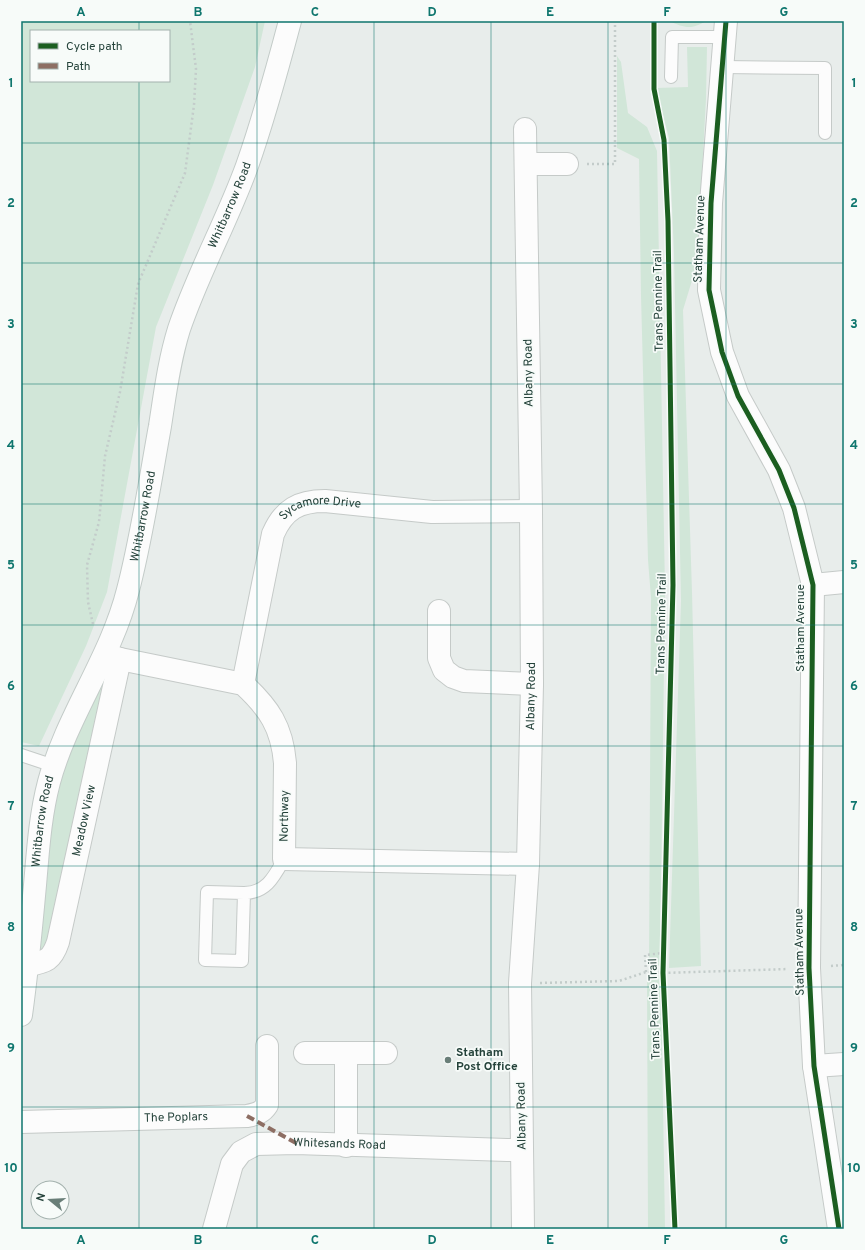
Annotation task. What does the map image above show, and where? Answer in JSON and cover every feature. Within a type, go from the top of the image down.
[{"type":"street","name":"Whitbarrow Road","points":[[21,1015],[28,965],[40,832],[48,784],[60,748],[74,718],[112,652],[130,582],[172,355],[179,331],[198,282],[247,167],[270,98],[290,21]]},
{"type":"street","name":"Statham Avenue","points":[[726,29],[711,203],[709,290],[722,352],[738,396],[779,470],[794,508],[813,585],[809,968],[814,1066],[839,1229]]},
{"type":"street","name":"Albany Road","points":[[523,1229],[520,983],[528,864],[532,684],[526,164],[524,130]]},
{"type":"street","points":[[526,164],[567,164]]},
{"type":"street","name":"Sycamore Drive","points":[[243,684],[273,534],[277,523],[283,515],[293,508],[303,503],[312,501],[325,501],[432,512],[531,511]]},
{"type":"street","points":[[813,585],[844,582]]},
{"type":"street","points":[[439,611],[439,658],[444,670],[453,678],[464,681],[532,684]]},
{"type":"street","points":[[112,652],[243,684]]},
{"type":"street","name":"Meadow View","points":[[28,965],[42,963],[50,958],[55,952],[58,942],[112,652]]},
{"type":"street","name":"Northway","points":[[243,684],[257,696],[273,719],[280,734],[284,748],[284,859],[528,864]]},
{"type":"street","name":"The Poplars","points":[[21,1122],[247,1116],[259,1113],[264,1110],[267,1105],[267,1046]]},
{"type":"street","points":[[305,1053],[386,1053]]},
{"type":"street","points":[[346,1054],[346,1146]]},
{"type":"street","points":[[814,1066],[844,1064]]},
{"type":"street","name":"Whitesands Road","points":[[214,1229],[232,1164],[241,1152],[256,1144],[296,1143],[346,1146],[522,1150]]},
{"type":"lane","points":[[671,77],[672,37],[726,29]]},
{"type":"lane","points":[[723,67],[825,68],[825,133]]},
{"type":"lane","points":[[21,755],[54,766]]},
{"type":"lane","points":[[244,893],[242,961],[205,960],[207,892],[244,893],[257,891],[264,888],[277,872],[284,859]]},
{"type":"path","points":[[112,652],[96,638],[88,602],[87,566],[99,522],[105,456],[120,392],[138,284],[186,173],[194,105],[196,69],[190,21]]},
{"type":"path","points":[[567,164],[615,164],[615,21]]},
{"type":"path","points":[[646,972],[646,955],[663,953]]},
{"type":"path","points":[[520,983],[620,981],[646,972],[663,973],[809,968],[844,965]]},
{"type":"green space","points":[[21,21],[265,21],[255,67],[213,185],[156,327],[107,592],[86,646],[39,746],[21,742]]},
{"type":"green space","points":[[669,21],[706,21],[696,26],[688,27]]},
{"type":"green space","points":[[687,47],[707,47],[706,99],[697,264],[683,310],[692,592],[701,966],[669,968],[681,601],[674,254],[669,138],[656,88],[688,87]]},
{"type":"green space","points":[[617,56],[621,62],[628,113],[647,127],[657,151],[665,589],[660,966],[649,966],[651,598],[648,560],[639,159],[617,148]]},
{"type":"green space","points":[[120,659],[58,942],[28,965],[40,832],[74,718]]},
{"type":"green space","points":[[647,975],[661,976],[665,1229],[648,1229]]},
{"type":"marked path","points":[[247,1116],[296,1143]]},
{"type":"cycle path","name":"Trans Pennine Trail","points":[[654,21],[654,89],[664,140],[668,221],[673,585],[663,973],[675,1229]]},
{"type":"cycle path","points":[[726,21],[711,203],[709,290],[722,352],[738,396],[779,470],[794,508],[813,585],[809,968],[814,1066],[839,1229]]},
{"type":"place","name":"Statham Post Office","points":[[448,1060]]}]
